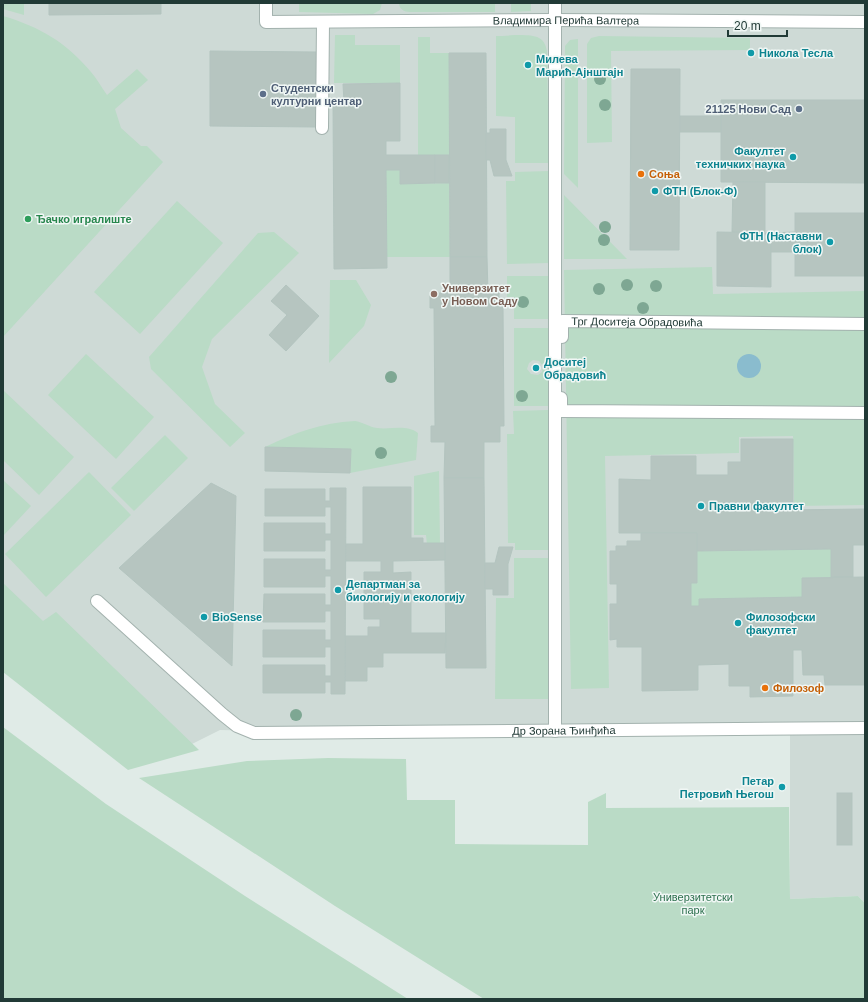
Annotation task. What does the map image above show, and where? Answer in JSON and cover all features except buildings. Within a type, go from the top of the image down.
[{"type":"street","name":"Владимира Перића Валтера","points":[[266,3],[266,22],[555,20],[865,22]]},
{"type":"street","points":[[555,3],[558,326],[555,731]]},
{"type":"street","points":[[322,128],[323,22]]},
{"type":"street","name":"Трг Доситеја Обрадовића","points":[[558,326],[562,322],[865,324]]},
{"type":"street","points":[[558,408],[561,411],[865,413]]},
{"type":"street","name":"Др Зорана Ђинђића","points":[[97,601],[237,726],[254,733],[865,728]]},
{"type":"shaded area","name":"Универзитет у Новом Саду","points":[[3,3],[865,3],[865,903],[858,896],[790,899],[790,722],[324,732],[220,730],[184,748],[3,586]]},
{"type":"green space","points":[[3,3],[24,3],[24,15],[3,9]]},
{"type":"green space","points":[[299,3],[382,3],[380,10],[373,14],[299,12]]},
{"type":"green space","points":[[399,3],[495,3],[495,12],[408,12],[401,8]]},
{"type":"green space","points":[[511,3],[531,3],[531,11],[511,12]]},
{"type":"green space","points":[[3,16],[29,25],[62,44],[82,61],[107,95],[137,69],[148,80],[115,109],[121,128],[141,146],[147,146],[163,162],[3,337]]},
{"type":"green space","points":[[335,35],[355,35],[355,45],[400,45],[400,83],[334,83]]},
{"type":"green space","points":[[496,36],[535,36],[541,39],[545,45],[547,51],[549,163],[515,163],[515,117],[496,116]]},
{"type":"green space","points":[[599,36],[750,38],[750,50],[611,51],[612,142],[587,143],[587,44],[591,38]]},
{"type":"green space","points":[[418,37],[430,37],[430,53],[449,53],[449,155],[418,155]]},
{"type":"green space","points":[[578,39],[578,188],[564,174],[565,46],[570,40]]},
{"type":"green space","points":[[386,170],[400,170],[400,184],[449,183],[450,257],[387,257]]},
{"type":"green space","points":[[549,171],[549,263],[507,264],[506,181],[515,181],[515,172]]},
{"type":"green space","points":[[564,195],[627,259],[564,259]]},
{"type":"green space","points":[[177,201],[223,243],[140,334],[94,292]]},
{"type":"green space","points":[[274,232],[299,253],[212,339],[202,367],[215,404],[245,433],[230,447],[151,369],[149,357],[258,233]]},
{"type":"green space","points":[[712,267],[713,294],[865,291],[865,505],[794,506],[793,436],[739,437],[739,453],[605,456],[609,688],[571,689],[564,270]]},
{"type":"green space","points":[[507,276],[549,276],[549,319],[514,319],[514,297],[507,297]]},
{"type":"green space","points":[[330,280],[356,280],[371,305],[364,326],[329,363]]},
{"type":"green space","points":[[514,328],[548,328],[548,406],[514,406]],"holes":[[[533,360],[539,361],[543,366],[542,372],[538,375],[531,374],[527,369],[529,363]]]},
{"type":"green space","points":[[86,354],[154,417],[116,459],[48,395]]},
{"type":"green space","points":[[3,390],[74,457],[39,495],[3,460]]},
{"type":"green space","points":[[548,410],[550,550],[515,550],[515,543],[508,543],[507,434],[514,434],[513,411]]},
{"type":"green space","points":[[355,421],[374,427],[403,428],[413,430],[418,433],[416,460],[350,473],[351,449],[265,447],[309,429]]},
{"type":"green space","points":[[165,435],[188,458],[134,511],[111,488]]},
{"type":"green space","points":[[439,471],[440,545],[427,545],[426,535],[414,535],[414,476]]},
{"type":"green space","points":[[89,472],[131,515],[46,597],[5,554]]},
{"type":"green space","points":[[3,480],[31,506],[3,536]]},
{"type":"green space","points":[[831,549],[831,577],[802,578],[802,597],[699,599],[699,606],[691,606],[691,583],[697,583],[697,551]]},
{"type":"green space","points":[[514,558],[550,558],[549,699],[495,699],[496,598],[514,598]]},
{"type":"green space","points":[[3,583],[43,621],[56,612],[199,750],[128,770],[3,672]]},
{"type":"green space","points":[[3,727],[106,804],[245,896],[408,999],[3,999]]},
{"type":"green space","name":"Универзитетски парк","points":[[328,758],[406,759],[407,800],[455,800],[455,844],[588,845],[588,802],[606,793],[606,808],[789,807],[790,899],[858,896],[865,903],[865,999],[484,999],[335,906],[139,778],[247,761]]},
{"type":"water","points":[[749,354],[757,358],[761,366],[757,374],[749,378],[741,374],[737,366],[741,358]]},
{"type":"place","name":"Никола Тесла","points":[[751,53]]},
{"type":"place","name":"Милева Марић-Ајнштајн","points":[[528,65]]},
{"type":"place","name":"Студентски културни центар","points":[[263,94]]},
{"type":"place","name":"21125 Нови Сад","points":[[799,109]]},
{"type":"place","name":"Факултет техничких наука","points":[[793,157]]},
{"type":"place","name":"Соња","points":[[641,174]]},
{"type":"place","name":"ФТН (Блок-Ф)","points":[[655,191]]},
{"type":"place","name":"Ђачко игралиште","points":[[28,219]]},
{"type":"place","name":"ФТН (Наставни блок)","points":[[830,242]]},
{"type":"place","name":"Универзитет у Новом Саду","points":[[434,294]]},
{"type":"place","name":"Доситеј Обрадовић","points":[[536,368]]},
{"type":"place","name":"Правни факултет","points":[[701,506]]},
{"type":"place","name":"Департман за биологију и екологију","points":[[338,590]]},
{"type":"place","name":"BioSense","points":[[204,617]]},
{"type":"place","name":"Филозофски факултет","points":[[738,623]]},
{"type":"place","name":"Филозоф","points":[[765,688]]},
{"type":"place","name":"Петар Петровић Његош","points":[[782,787]]}]
